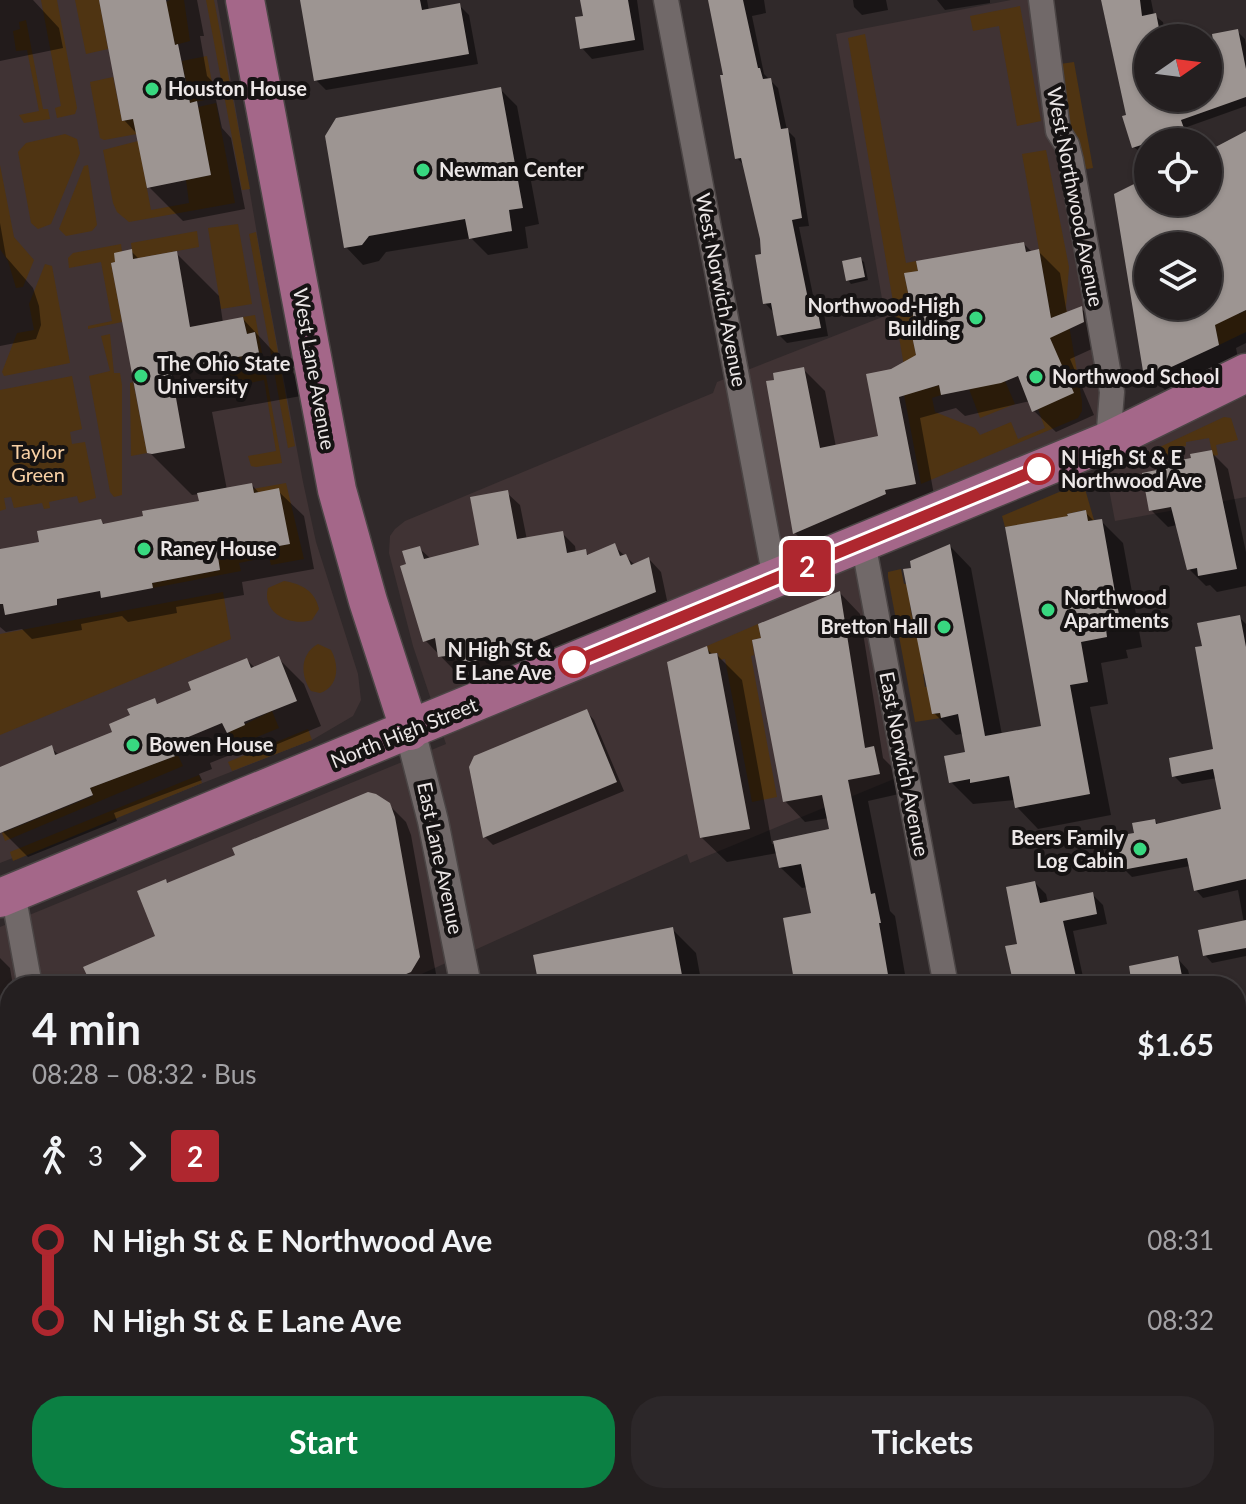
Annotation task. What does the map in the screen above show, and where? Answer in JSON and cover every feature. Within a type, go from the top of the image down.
[{"type":"main road","name":"West Lane Avenue","points":[[245,0],[337,490],[364,589],[410,731]]},
{"type":"main road","name":"North High Street","points":[[6,895],[410,731],[1245,382]]},
{"type":"street","name":"West Norwich Avenue","points":[[666,0],[775,579]]},
{"type":"street","name":"West Northwood Avenue","points":[[1041,0],[1058,131],[1067,145],[1077,189],[1112,392],[1108,441]]},
{"type":"street","name":"East Norwich Avenue","points":[[863,542],[944,976]]},
{"type":"street","name":"East Lane Avenue","points":[[410,731],[433,821],[464,976]]},
{"type":"street","points":[[6,895],[27,976]]},
{"type":"shaded area","name":"The Ohio State University","points":[[0,0],[217,0],[303,482],[316,542],[358,674],[361,700],[353,716],[312,740],[0,863]]},
{"type":"shaded area","points":[[1011,0],[1041,0],[1108,440],[1242,375],[1246,398],[1246,497],[1115,521],[1106,473],[1108,442],[863,542],[906,774],[690,863],[687,854],[417,976],[0,976],[0,927],[446,744],[413,646],[389,553],[390,536],[405,521],[713,393],[717,382],[885,316],[836,34]]},
{"type":"green space","points":[[41,0],[57,0],[77,108],[75,114],[57,118],[55,108],[61,106]]},
{"type":"green space","points":[[75,0],[99,0],[108,49],[86,54]]},
{"type":"green space","points":[[184,0],[190,41],[175,45],[166,2]]},
{"type":"green space","points":[[206,0],[214,0],[250,189],[242,190]]},
{"type":"green space","points":[[1020,6],[1041,121],[1017,126],[999,26],[973,31],[970,16]]},
{"type":"green space","points":[[26,20],[43,109],[48,109],[50,119],[24,123],[19,115],[39,111],[27,50],[16,51],[13,31],[20,29],[19,22]]},
{"type":"green space","points":[[865,34],[906,263],[916,261],[918,271],[904,274],[916,330],[911,332],[916,355],[909,360],[926,389],[939,385],[941,395],[932,398],[935,412],[975,428],[980,435],[1011,422],[1018,439],[1045,428],[1038,409],[1050,338],[1065,313],[1038,323],[1050,311],[1022,154],[1046,150],[1069,267],[1066,307],[1082,401],[1078,418],[921,484],[899,368],[904,366],[848,38]]},
{"type":"green space","points":[[207,56],[215,98],[190,103],[182,61]]},
{"type":"green space","points":[[1074,62],[1093,168],[1087,169],[1072,149],[1062,105],[1060,64]]},
{"type":"green space","points":[[113,77],[122,121],[138,118],[137,134],[104,140],[100,138],[90,82]]},
{"type":"green space","points":[[216,103],[235,203],[129,222],[117,212],[113,203],[103,150],[138,141],[151,210],[189,203],[186,180],[211,175],[198,107]]},
{"type":"green space","points":[[65,134],[77,139],[80,153],[51,224],[38,229],[31,223],[18,152],[26,143]]},
{"type":"green space","points":[[0,165],[14,237],[34,260],[23,287],[16,288],[8,261],[0,249]]},
{"type":"green space","points":[[88,165],[97,225],[92,231],[66,236],[59,229],[84,166]]},
{"type":"green space","points":[[238,224],[252,304],[221,309],[208,228]]},
{"type":"green space","points":[[197,231],[199,247],[133,259],[131,243]]},
{"type":"green space","points":[[256,232],[295,446],[288,448],[249,234]]},
{"type":"green space","points":[[121,244],[122,252],[116,262],[111,263],[122,322],[88,329],[88,326],[112,321],[101,262],[69,268],[68,258],[73,253]]},
{"type":"green space","points":[[45,264],[52,266],[70,363],[4,376],[2,372],[17,333],[34,330],[29,304]]},
{"type":"green space","points":[[1233,302],[1239,314],[1246,310],[1246,332],[1219,345],[1214,320],[1222,320],[1222,307]]},
{"type":"green space","points":[[255,315],[282,463],[256,467],[251,466],[248,456],[276,451],[264,380],[220,389],[219,382],[225,380],[222,360],[259,353],[255,332],[247,334],[243,317]]},
{"type":"green space","points":[[110,334],[114,373],[120,373],[122,385],[122,495],[114,497],[110,492],[89,376],[110,371],[101,336]]},
{"type":"green space","name":"Taylor Green","points":[[72,376],[82,429],[70,432],[72,444],[85,442],[96,498],[79,503],[77,496],[49,502],[50,508],[44,509],[42,503],[14,508],[11,497],[4,498],[6,509],[0,511],[0,390]]},
{"type":"green space","points":[[1005,381],[1015,404],[980,418],[969,389]]},
{"type":"green space","points":[[133,382],[147,453],[131,456],[130,383]]},
{"type":"green space","points":[[1224,417],[1231,418],[1238,440],[1216,445],[1218,455],[1213,456],[1209,438],[1168,449],[1169,456],[1152,459],[1147,453]]},
{"type":"green space","points":[[1083,482],[1094,520],[1088,521],[1085,510],[1067,514],[1068,517],[1005,527],[1002,516]]},
{"type":"green space","points":[[286,483],[304,559],[271,565],[269,557],[239,563],[241,571],[153,588],[152,583],[220,570],[218,557],[289,544],[279,489],[254,493],[253,489]]},
{"type":"green space","points":[[901,569],[904,584],[913,583],[910,606],[913,621],[920,620],[920,647],[930,673],[923,674],[925,687],[934,685],[932,714],[940,713],[941,718],[915,722],[888,577],[888,572]]},
{"type":"green space","points":[[284,581],[302,586],[314,597],[319,609],[312,620],[287,620],[273,611],[267,597],[268,588]]},
{"type":"green space","points":[[223,592],[231,639],[0,735],[0,634]]},
{"type":"green space","points":[[758,624],[761,638],[752,640],[754,655],[751,656],[777,797],[752,802],[725,659],[719,660],[718,653],[709,654],[707,646]]},
{"type":"green space","points":[[318,644],[331,650],[336,669],[331,686],[320,693],[311,691],[304,672],[308,653]]},
{"type":"green space","points":[[272,711],[279,728],[235,746],[229,732]]},
{"type":"green space","points":[[308,729],[312,740],[232,771],[228,762]]},
{"type":"green space","points":[[178,755],[183,766],[5,841],[2,833],[93,796],[90,788]]},
{"type":"green space","points":[[199,775],[202,783],[13,861],[10,852]]},
{"type":"building","name":"Houston House","points":[[99,0],[166,0],[190,103],[197,101],[211,175],[147,188],[133,119],[122,121]]},
{"type":"building","points":[[300,0],[420,0],[422,10],[460,3],[469,54],[314,81]]},
{"type":"building","points":[[580,0],[628,0],[635,40],[580,49],[575,17],[583,16]]},
{"type":"building","points":[[708,0],[743,0],[758,68],[763,79],[771,78],[781,129],[788,128],[802,218],[792,220],[808,299],[815,298],[821,328],[777,336],[771,303],[763,304],[755,255],[761,254],[760,239],[741,158],[735,159]]},
{"type":"building","points":[[1101,0],[1140,0],[1142,16],[1156,13],[1158,24],[1134,24],[1134,112],[1204,112],[1181,120],[1184,128],[1134,128],[1132,148],[1122,116],[1126,115]]},
{"type":"building","points":[[1238,29],[1246,69],[1246,97],[1222,105],[1222,32]]},
{"type":"building","name":"Newman Center","points":[[501,87],[523,208],[509,210],[512,231],[469,239],[465,219],[369,236],[362,245],[344,248],[325,136],[336,118]]},
{"type":"building","points":[[1246,131],[1246,310],[1215,325],[1219,345],[1154,375],[1143,371],[1135,320],[1222,320],[1222,232],[1134,232],[1134,316],[1114,194],[1134,184],[1134,216],[1222,216],[1222,144]]},
{"type":"building","points":[[1024,242],[1026,252],[1039,249],[1051,318],[1082,306],[1084,322],[1050,338],[1074,393],[1032,412],[1018,376],[1001,383],[941,395],[939,385],[899,397],[916,484],[885,490],[886,494],[793,534],[766,381],[774,380],[773,373],[804,367],[820,448],[878,436],[866,374],[891,369],[916,355],[911,331],[916,330],[904,273],[918,271],[916,261]]},
{"type":"building","points":[[132,249],[133,259],[177,251],[190,327],[243,317],[247,334],[255,332],[259,353],[171,370],[185,448],[152,454],[147,453],[111,263],[115,262],[114,253]]},
{"type":"building","points":[[861,257],[865,277],[846,281],[842,261]]},
{"type":"building","points":[[1212,450],[1237,569],[1198,576],[1197,568],[1187,570],[1171,507],[1149,511],[1142,473],[1171,467],[1170,462]]},
{"type":"building","name":"Raney House","points":[[252,483],[254,493],[279,488],[290,544],[218,557],[220,570],[152,583],[153,588],[101,598],[100,591],[57,599],[57,605],[5,615],[3,604],[0,604],[0,549],[39,542],[37,531],[101,519],[103,524],[143,516],[142,511],[199,501],[197,493]]},
{"type":"building","points":[[508,490],[517,539],[563,531],[567,553],[586,549],[587,555],[615,543],[620,556],[626,554],[631,565],[649,557],[656,592],[489,659],[466,662],[438,657],[435,638],[423,642],[400,566],[406,564],[402,551],[420,546],[424,559],[479,545],[470,497]]},
{"type":"building","points":[[1086,510],[1088,521],[1102,519],[1121,626],[1106,629],[1107,637],[1081,642],[1088,682],[1070,685],[1090,794],[1015,808],[1009,776],[970,783],[970,779],[949,783],[944,756],[965,752],[958,714],[941,718],[940,713],[932,714],[903,569],[911,568],[910,561],[950,544],[985,736],[1041,726],[1005,527]]},
{"type":"building","points":[[840,591],[865,748],[874,746],[880,774],[848,780],[871,894],[875,893],[888,976],[793,976],[783,918],[811,913],[801,864],[779,868],[773,841],[829,829],[822,795],[783,802],[752,640],[761,638],[758,624]]},
{"type":"building","points":[[1240,615],[1246,647],[1246,879],[1194,891],[1187,858],[1122,870],[1116,836],[1134,833],[1132,823],[1155,819],[1156,824],[1221,809],[1213,769],[1172,777],[1169,758],[1213,749],[1195,647],[1202,646],[1197,623]]},
{"type":"building","points":[[707,646],[709,654],[717,653],[750,829],[700,838],[667,662]]},
{"type":"building","name":"Bowen House","points":[[279,656],[297,701],[244,722],[245,725],[227,733],[222,723],[186,738],[188,744],[176,749],[178,755],[90,788],[93,795],[0,833],[0,767],[52,745],[55,755],[112,732],[109,724],[130,715],[127,709],[155,698],[157,704],[191,690],[188,682],[247,658],[251,668]]},
{"type":"building","points":[[587,709],[617,782],[483,838],[469,767],[474,756]]},
{"type":"building","points":[[368,792],[390,803],[420,957],[411,972],[402,976],[87,976],[83,967],[155,936],[137,891],[166,879],[167,883],[235,855],[232,848]]},
{"type":"building","points":[[1035,881],[1040,903],[1093,892],[1097,914],[1063,921],[1076,976],[1012,976],[1005,946],[1017,944],[1006,887]]},
{"type":"building","points":[[1246,920],[1246,948],[1203,956],[1198,930]]},
{"type":"building","points":[[673,927],[682,976],[537,976],[533,955]]},
{"type":"building","points":[[1178,956],[1182,976],[1130,976],[1129,966]]},
{"type":"bus line","name":"2","points":[[574,662],[1039,469]]},
{"type":"place","name":"Houston House","points":[[152,89]]},
{"type":"place","name":"Newman Center","points":[[423,170]]},
{"type":"place","name":"Northwood-High Building","points":[[976,318]]},
{"type":"place","name":"The Ohio State University","points":[[141,376]]},
{"type":"place","name":"Northwood School","points":[[1036,377]]},
{"type":"place","name":"N High St & E Northwood Ave","points":[[1039,469]]},
{"type":"place","name":"Raney House","points":[[144,549]]},
{"type":"place","name":"Northwood Apartments","points":[[1048,610]]},
{"type":"place","name":"Bretton Hall","points":[[944,627]]},
{"type":"place","name":"N High St & E Lane Ave","points":[[574,662]]},
{"type":"place","name":"Bowen House","points":[[133,745]]},
{"type":"place","name":"Beers Family Log Cabin","points":[[1140,849]]}]
